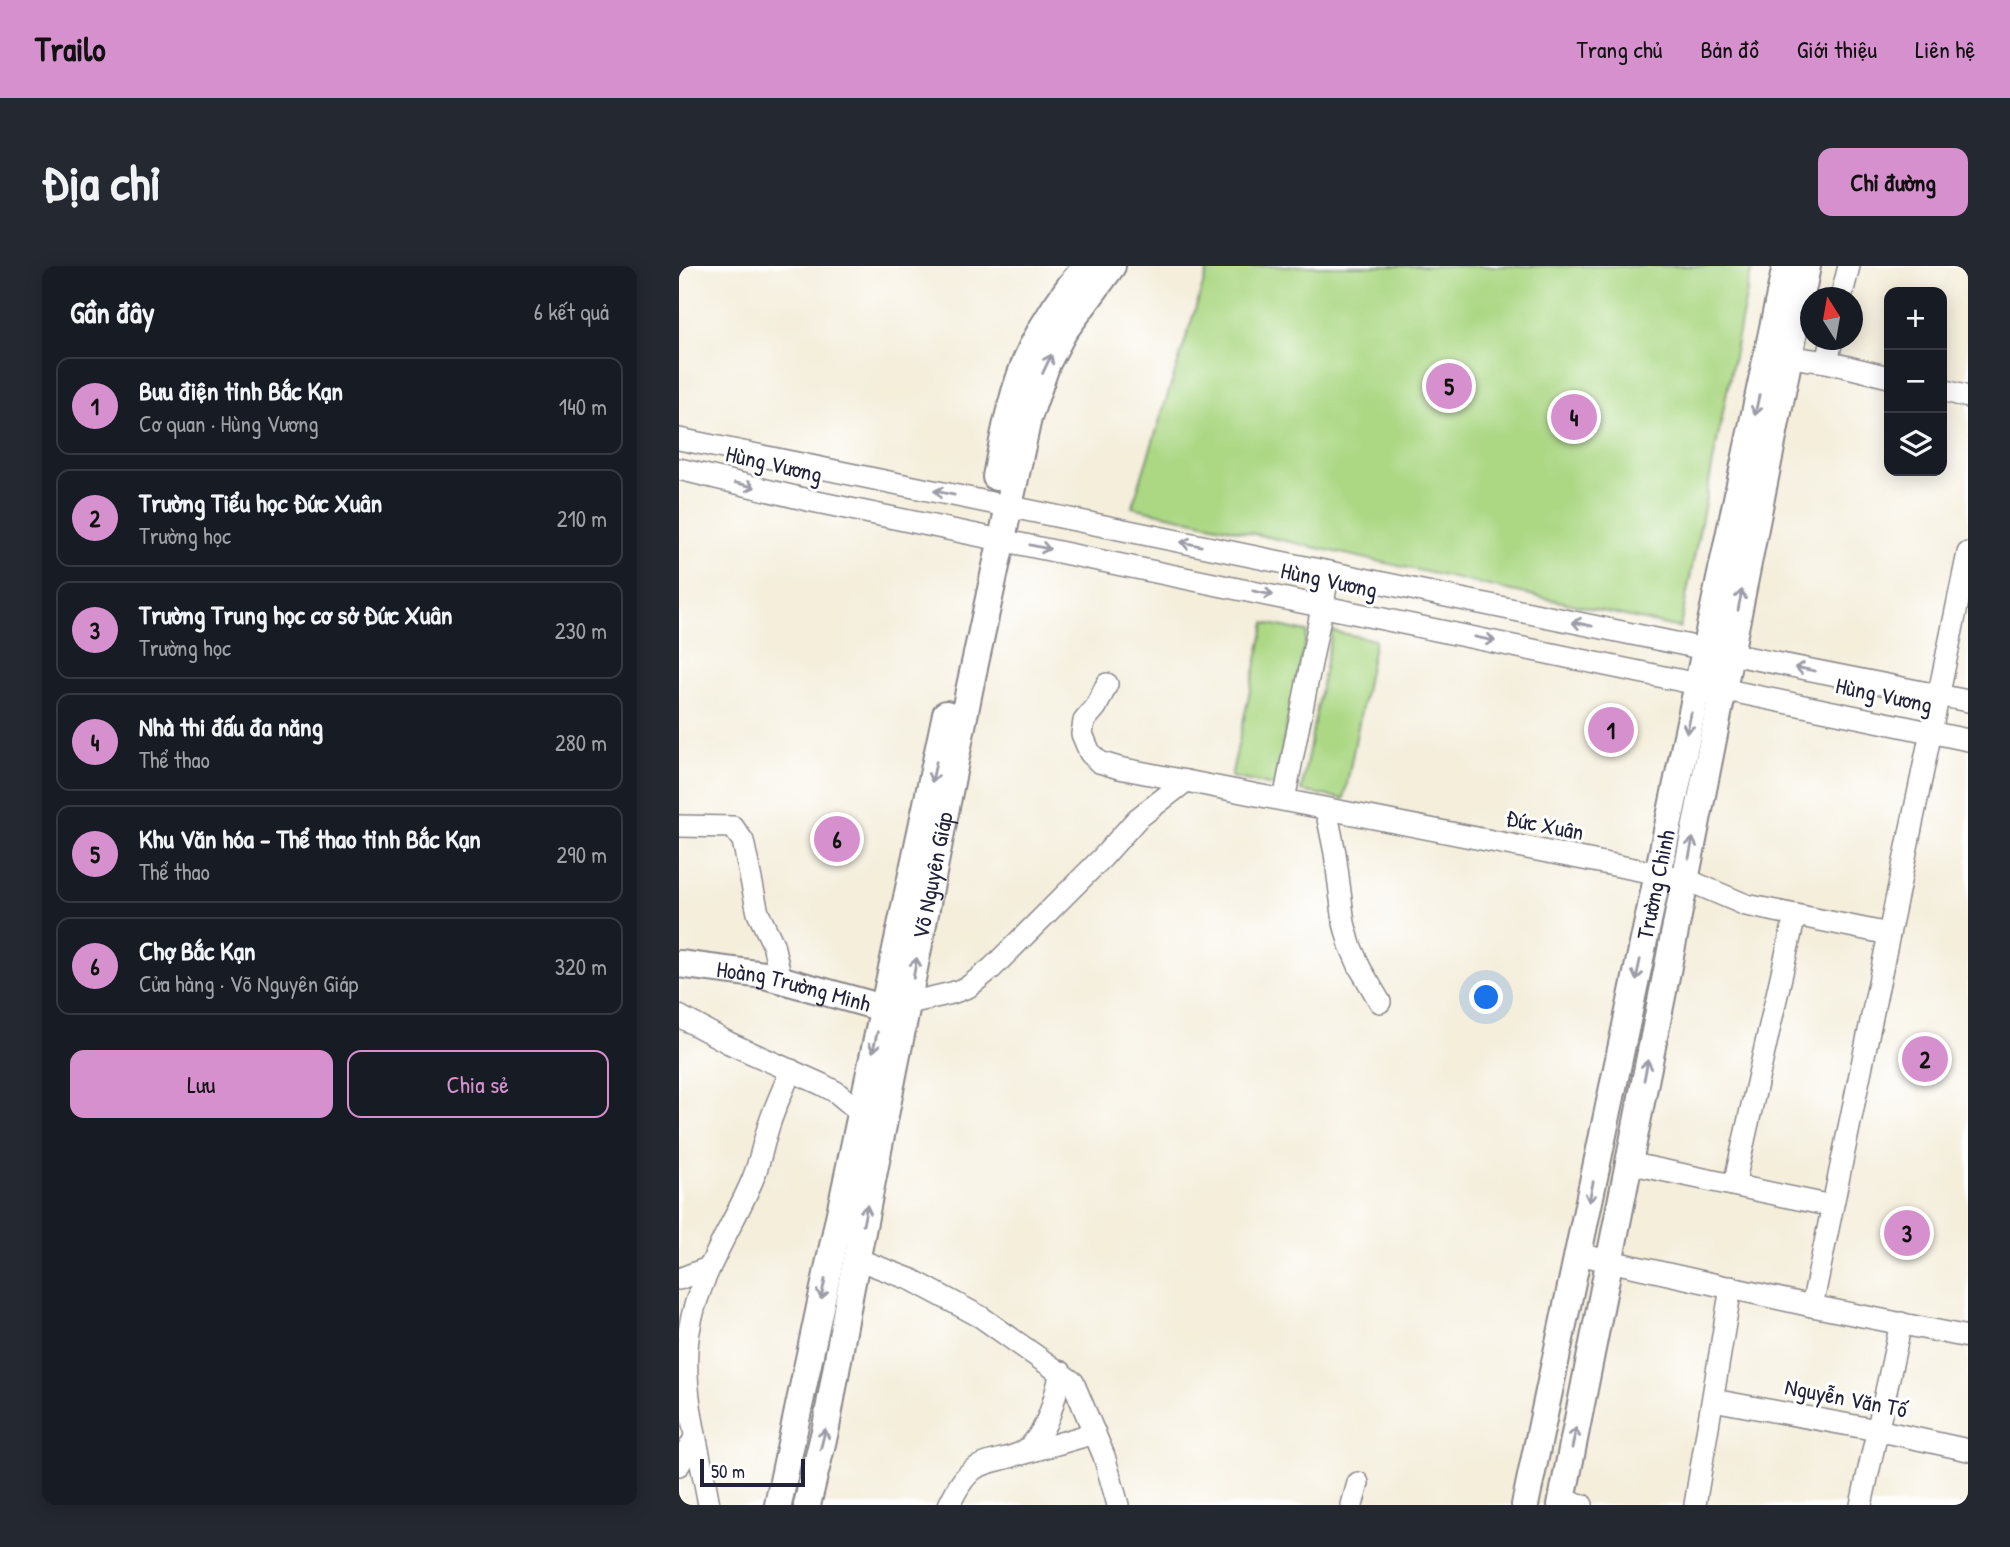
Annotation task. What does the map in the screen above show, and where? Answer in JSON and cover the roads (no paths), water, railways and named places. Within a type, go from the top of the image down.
[{"type":"main road","name":"Võ Nguyên Giáp","points":[[999,504],[1004,435],[1032,348],[1086,266]]},
{"type":"main road","name":"Võ Nguyên Giáp","points":[[807,1505],[826,1427],[857,1259],[896,1005],[999,504],[1047,363],[1064,331],[1112,266]]},
{"type":"main road","name":"Trường Chinh","points":[[1778,355],[1786,266]]},
{"type":"main road","name":"Trường Chinh","points":[[1525,1505],[1658,875],[1710,686],[1778,355],[1807,266]]},
{"type":"main road","name":"Trường Chinh","points":[[1568,1503],[1608,1260],[1685,880],[1710,686]]},
{"type":"main road","name":"Hoàng Trường Minh","points":[[679,964],[764,975],[896,1005]]},
{"type":"main road","name":"Võ Nguyên Giáp","points":[[778,1505],[860,1112],[896,1005]]},
{"type":"main road","points":[[1611,1096],[1639,1102]]},
{"type":"street","points":[[1844,287],[1849,266]]},
{"type":"street","points":[[1827,362],[1830,350]]},
{"type":"street","points":[[1778,355],[1827,362],[1884,376]]},
{"type":"street","points":[[1947,391],[1968,397]]},
{"type":"street","name":"Hùng Vương","points":[[679,439],[1968,701]]},
{"type":"street","points":[[812,501],[822,468]]},
{"type":"street","name":"Hùng Vương","points":[[679,469],[812,501],[1968,740]]},
{"type":"street","points":[[1097,559],[1100,525]]},
{"type":"street","points":[[1812,1306],[1968,553]]},
{"type":"street","points":[[1283,800],[1329,572]]},
{"type":"street","name":"Đức Xuân","points":[[1107,684],[1096,707],[1084,721],[1082,734],[1090,753],[1099,762],[1685,880],[1746,905],[1889,933]]},
{"type":"street","points":[[896,1005],[952,993],[968,986],[992,968],[1103,857],[1137,819],[1186,781]]},
{"type":"street","points":[[1326,809],[1350,945],[1380,1002]]},
{"type":"street","points":[[679,826],[733,827],[738,832],[743,841],[758,913],[772,943],[781,979]]},
{"type":"street","points":[[1734,1185],[1795,915]]},
{"type":"street","points":[[679,1016],[729,1043],[836,1092],[860,1112]]},
{"type":"street","points":[[709,1505],[689,1434],[687,1345],[708,1268],[753,1178],[770,1123],[791,1070]]},
{"type":"street","points":[[1628,1163],[1832,1206]]},
{"type":"street","points":[[1578,1254],[1812,1306],[1968,1337]]},
{"type":"street","points":[[857,1259],[912,1280],[946,1297],[981,1317],[1073,1382],[1095,1433],[1118,1505]]},
{"type":"street","points":[[679,1279],[708,1268]]},
{"type":"street","points":[[1695,1505],[1731,1287]]},
{"type":"street","points":[[1861,1505],[1901,1323]]},
{"type":"street","points":[[1016,1455],[1033,1445],[1049,1416],[1061,1372]]},
{"type":"street","name":"Nguyễn Văn Tố","points":[[1713,1400],[1877,1430],[1968,1450]]},
{"type":"street","points":[[949,1505],[957,1488],[973,1470],[1095,1433]]},
{"type":"street","points":[[679,1465],[689,1434]]},
{"type":"street","points":[[1352,1505],[1358,1483]]},
{"type":"place","name":"Khu Văn hóa - Thể thao tỉnh Bắc Kạn","points":[[1449,386]]},
{"type":"place","name":"Nhà thi đấu đa năng","points":[[1574,417]]},
{"type":"place","name":"Bưu điện tỉnh Bắc Kạn","points":[[1611,730]]},
{"type":"place","name":"Chợ Bắc Kạn","points":[[837,839]]},
{"type":"place","name":"Trường Tiểu học Đức Xuân","points":[[1925,1059]]},
{"type":"place","name":"Trường Trung học cơ sở Đức Xuân","points":[[1907,1233]]}]
